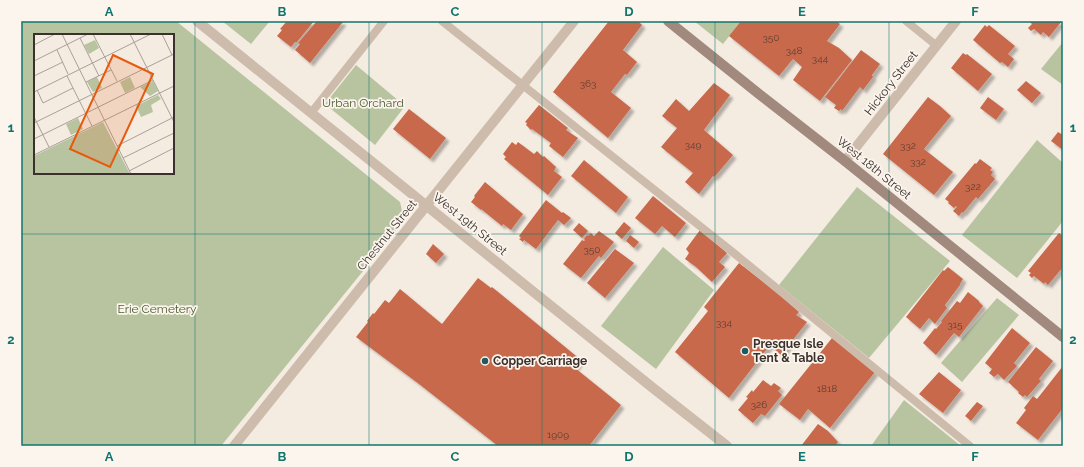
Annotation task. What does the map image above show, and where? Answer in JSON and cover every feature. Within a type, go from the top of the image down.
[{"type":"main road","name":"West 18th Street","points":[[668,21],[845,161],[1063,337]]},
{"type":"street","name":"West 19th Street","points":[[197,21],[646,383],[727,446]]},
{"type":"street","name":"Chestnut Street","points":[[240,444],[574,21]]},
{"type":"street","name":"Hickory Street","points":[[845,161],[956,21]]},
{"type":"lane","points":[[310,113],[384,21]]},
{"type":"lane","points":[[442,21],[735,254],[970,446]]},
{"type":"lane","points":[[906,21],[937,46]]},
{"type":"green space","name":"Erie Cemetery","points":[[21,21],[176,21],[400,202],[403,215],[402,223],[221,446],[21,446]]},
{"type":"green space","points":[[222,21],[270,21],[251,44]]},
{"type":"green space","points":[[694,21],[741,21],[723,44]]},
{"type":"green space","points":[[1063,42],[1063,85],[1041,69]]},
{"type":"green space","name":"Urban Orchard","points":[[356,65],[405,106],[375,145],[325,104]]},
{"type":"green space","points":[[1037,140],[1063,163],[1063,221],[1017,278],[962,235]]},
{"type":"green space","points":[[857,187],[950,261],[869,358],[779,285]]},
{"type":"green space","points":[[663,247],[714,290],[656,369],[601,326]]},
{"type":"green space","points":[[997,298],[1019,315],[962,382],[941,363]]},
{"type":"green space","points":[[904,400],[961,446],[871,446]]},
{"type":"building","points":[[287,21],[314,21],[291,47],[277,36],[282,30],[280,29]]},
{"type":"building","points":[[317,21],[343,22],[310,63],[295,50],[300,44],[298,43]]},
{"type":"building","points":[[609,21],[638,21],[642,25],[623,50],[637,62],[627,75],[625,74],[611,92],[631,108],[608,138],[553,92]]},
{"type":"building","points":[[741,21],[836,21],[840,24],[827,41],[839,48],[852,60],[820,101],[793,80],[802,67],[793,59],[779,76],[729,36]]},
{"type":"building","points":[[1029,21],[1062,21],[1049,37],[1043,32],[1041,35],[1034,29],[1031,31],[1028,28],[1032,24]]},
{"type":"building","points":[[985,25],[987,27],[989,25],[1015,46],[1008,54],[1014,59],[1008,67],[1002,62],[1000,63],[973,40]]},
{"type":"building","points":[[861,50],[880,64],[872,75],[873,77],[863,90],[860,87],[842,111],[841,109],[839,111],[834,108],[836,105],[825,97]]},
{"type":"building","points":[[963,53],[966,55],[967,54],[992,74],[978,91],[951,68]]},
{"type":"building","points":[[1026,81],[1041,93],[1032,103],[1017,90]]},
{"type":"building","points":[[714,83],[730,95],[704,130],[733,155],[717,174],[714,177],[713,176],[699,194],[685,182],[693,173],[661,147],[677,128],[662,116],[676,99],[689,111]]},
{"type":"building","points":[[928,97],[951,116],[924,149],[953,172],[934,195],[883,154]]},
{"type":"building","points":[[988,97],[1004,109],[996,120],[980,108]]},
{"type":"building","points":[[539,105],[568,128],[566,130],[578,138],[563,157],[549,146],[551,143],[526,125],[527,123],[525,122]]},
{"type":"building","points":[[409,109],[446,138],[430,159],[393,129]]},
{"type":"building","points":[[1058,132],[1063,135],[1063,150],[1051,141]]},
{"type":"building","points":[[512,142],[516,145],[518,142],[534,154],[537,151],[556,167],[554,171],[562,177],[548,195],[504,159],[506,157],[503,154]]},
{"type":"building","points":[[980,159],[992,168],[990,170],[993,172],[991,175],[995,179],[978,199],[976,197],[959,216],[953,211],[957,207],[956,206],[954,208],[945,199]]},
{"type":"building","points":[[584,160],[628,197],[616,213],[571,176]]},
{"type":"building","points":[[485,182],[523,214],[511,230],[503,224],[502,226],[471,202]]},
{"type":"building","points":[[653,196],[686,223],[675,237],[662,226],[655,234],[635,218]]},
{"type":"building","points":[[546,200],[562,213],[563,212],[571,218],[564,225],[558,220],[536,249],[524,240],[523,242],[519,239],[521,238],[519,236]]},
{"type":"building","points":[[624,222],[631,228],[622,239],[615,233]]},
{"type":"building","points":[[579,223],[588,231],[582,238],[573,230]]},
{"type":"building","points":[[700,230],[727,253],[719,262],[725,267],[712,282],[685,259],[689,253],[686,249]]},
{"type":"building","points":[[599,231],[614,242],[601,258],[599,256],[581,278],[563,264],[582,240],[585,240],[584,239],[587,235],[588,236],[591,233],[594,236]]},
{"type":"building","points":[[1059,233],[1063,236],[1063,267],[1048,285],[1045,282],[1044,284],[1034,276],[1032,278],[1029,275],[1031,273],[1028,271]]},
{"type":"building","points":[[630,235],[639,242],[634,248],[626,241]]},
{"type":"building","points":[[433,244],[444,254],[436,263],[426,254]]},
{"type":"building","points":[[615,249],[634,263],[605,298],[587,283]]},
{"type":"building","points":[[739,263],[775,291],[799,312],[796,315],[807,322],[781,355],[770,345],[729,398],[675,352],[708,311],[704,307]]},
{"type":"building","points":[[948,267],[963,279],[945,305],[947,308],[935,324],[929,318],[920,329],[906,317],[943,270],[944,271]]},
{"type":"building","points":[[478,278],[491,288],[492,287],[581,360],[575,368],[621,405],[589,446],[498,446],[356,337],[373,313],[374,314],[385,300],[389,303],[400,289],[442,324]]},
{"type":"building","points":[[968,292],[983,306],[959,337],[954,333],[936,355],[923,343],[942,322],[941,321],[957,301],[960,303]]},
{"type":"building","points":[[1012,328],[1030,343],[1014,363],[1017,366],[1004,380],[998,374],[994,377],[989,373],[992,369],[985,363]]},
{"type":"building","points":[[832,338],[875,372],[830,428],[808,409],[800,420],[779,404]]},
{"type":"building","points":[[1036,347],[1053,361],[1039,379],[1041,381],[1027,397],[1025,395],[1023,397],[1008,382]]},
{"type":"building","points":[[1063,366],[1063,408],[1038,440],[1016,423],[1026,410],[1024,408],[1033,396],[1037,399]]},
{"type":"building","points":[[939,372],[961,390],[943,413],[919,394]]},
{"type":"building","points":[[763,380],[771,386],[774,383],[781,388],[778,391],[782,395],[765,416],[761,414],[753,423],[738,410],[748,398],[746,397],[752,390],[753,392]]},
{"type":"building","points":[[977,402],[983,406],[971,421],[965,416]]},
{"type":"building","points":[[818,424],[828,431],[838,442],[835,446],[801,446]]},
{"type":"place","name":"Presque Isle Tent & Table","points":[[745,351]]},
{"type":"place","name":"Copper Carriage","points":[[485,361]]}]
